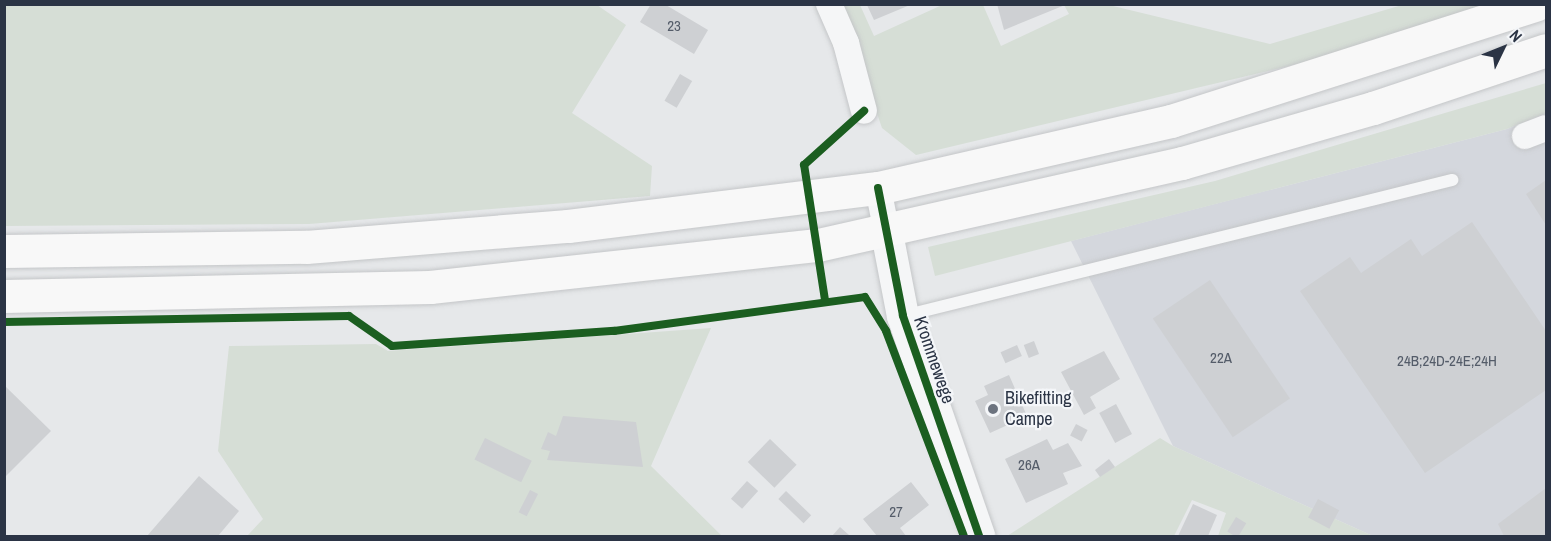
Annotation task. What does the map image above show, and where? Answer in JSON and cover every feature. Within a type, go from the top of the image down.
[{"type":"highway","points":[[4,251],[306,247],[568,226],[878,188],[1171,121],[1537,4]]},
{"type":"highway","points":[[4,296],[454,285],[804,247],[1182,163],[1373,108],[1546,50]]},
{"type":"street","points":[[829,4],[846,43],[864,111]]},
{"type":"street","name":"Krommewege","points":[[878,188],[903,316],[979,537]]},
{"type":"lane","points":[[903,316],[1452,180]]},
{"type":"shaded area","points":[[4,5],[597,5],[626,25],[572,113],[652,166],[650,196],[309,224],[5,226]]},
{"type":"shaded area","points":[[840,5],[860,5],[874,36],[942,5],[983,5],[1001,46],[1069,14],[1064,5],[1109,5],[1270,44],[1402,5],[1483,5],[1322,58],[916,155],[882,128]]},
{"type":"shaded area","points":[[1546,83],[1546,113],[1507,129],[935,276],[928,247],[1215,181]]},
{"type":"shaded area","points":[[1546,113],[1546,536],[1373,536],[1173,446],[1071,241],[1507,129]]},
{"type":"shaded area","points":[[711,328],[651,466],[722,536],[247,536],[263,519],[218,451],[229,346],[376,344],[388,351]]},
{"type":"shaded area","points":[[1160,438],[1173,446],[1373,536],[1218,536],[1226,513],[1192,500],[1174,536],[1007,536]]},
{"type":"building","points":[[651,4],[666,5],[708,30],[694,54],[640,22]]},
{"type":"building","points":[[997,4],[1065,4],[1065,5],[1004,30]]},
{"type":"building","points":[[867,5],[910,5],[874,20]]},
{"type":"building","points":[[680,74],[692,81],[677,108],[664,101]]},
{"type":"building","points":[[1546,180],[1546,225],[1526,194]]},
{"type":"building","points":[[1472,222],[1546,331],[1546,390],[1425,473],[1300,291],[1350,257],[1361,273],[1411,239],[1422,256]]},
{"type":"building","points":[[1210,280],[1290,399],[1233,437],[1153,319]]},
{"type":"building","points":[[1034,341],[1039,354],[1029,358],[1024,345]]},
{"type":"building","points":[[1017,345],[1022,356],[1005,363],[1001,352]]},
{"type":"building","points":[[1104,351],[1120,379],[1090,397],[1096,408],[1084,415],[1061,372]]},
{"type":"building","points":[[1009,375],[1027,416],[990,433],[975,401],[988,395],[984,386]]},
{"type":"building","points":[[4,385],[51,431],[4,478]]},
{"type":"building","points":[[1116,404],[1132,434],[1115,443],[1099,413]]},
{"type":"building","points":[[563,416],[636,422],[643,467],[547,460],[550,451],[541,449],[548,432],[556,436]]},
{"type":"building","points":[[1076,424],[1088,430],[1082,441],[1070,436]]},
{"type":"building","points":[[485,438],[532,461],[521,482],[474,460]]},
{"type":"building","points":[[770,439],[797,465],[774,488],[748,462]]},
{"type":"building","points":[[1047,439],[1053,450],[1068,443],[1082,466],[1063,473],[1068,484],[1026,503],[1005,459]]},
{"type":"building","points":[[1109,459],[1115,467],[1100,477],[1095,470]]},
{"type":"building","points":[[199,476],[239,511],[218,536],[147,536]]},
{"type":"building","points":[[747,481],[758,491],[742,509],[731,499]]},
{"type":"building","points":[[911,482],[929,505],[900,528],[906,536],[877,536],[863,519]]},
{"type":"building","points":[[1546,488],[1546,536],[1504,536],[1498,524]]},
{"type":"building","points":[[530,490],[538,494],[527,516],[519,512]]},
{"type":"building","points":[[786,491],[811,515],[804,523],[778,499]]},
{"type":"building","points":[[1318,499],[1339,510],[1329,529],[1308,518]]},
{"type":"building","points":[[1193,504],[1217,515],[1208,536],[1178,536]]},
{"type":"building","points":[[1236,517],[1246,523],[1239,536],[1227,532]]},
{"type":"building","points":[[840,527],[849,535],[832,536]]},
{"type":"cycle path","points":[[825,300],[804,165],[864,111]]},
{"type":"cycle path","points":[[878,188],[903,316],[979,536]]},
{"type":"cycle path","points":[[4,322],[349,316],[392,346],[614,331],[865,297],[886,331],[964,536]]},
{"type":"place","name":"Bikefitting Campe","points":[[993,409]]}]
